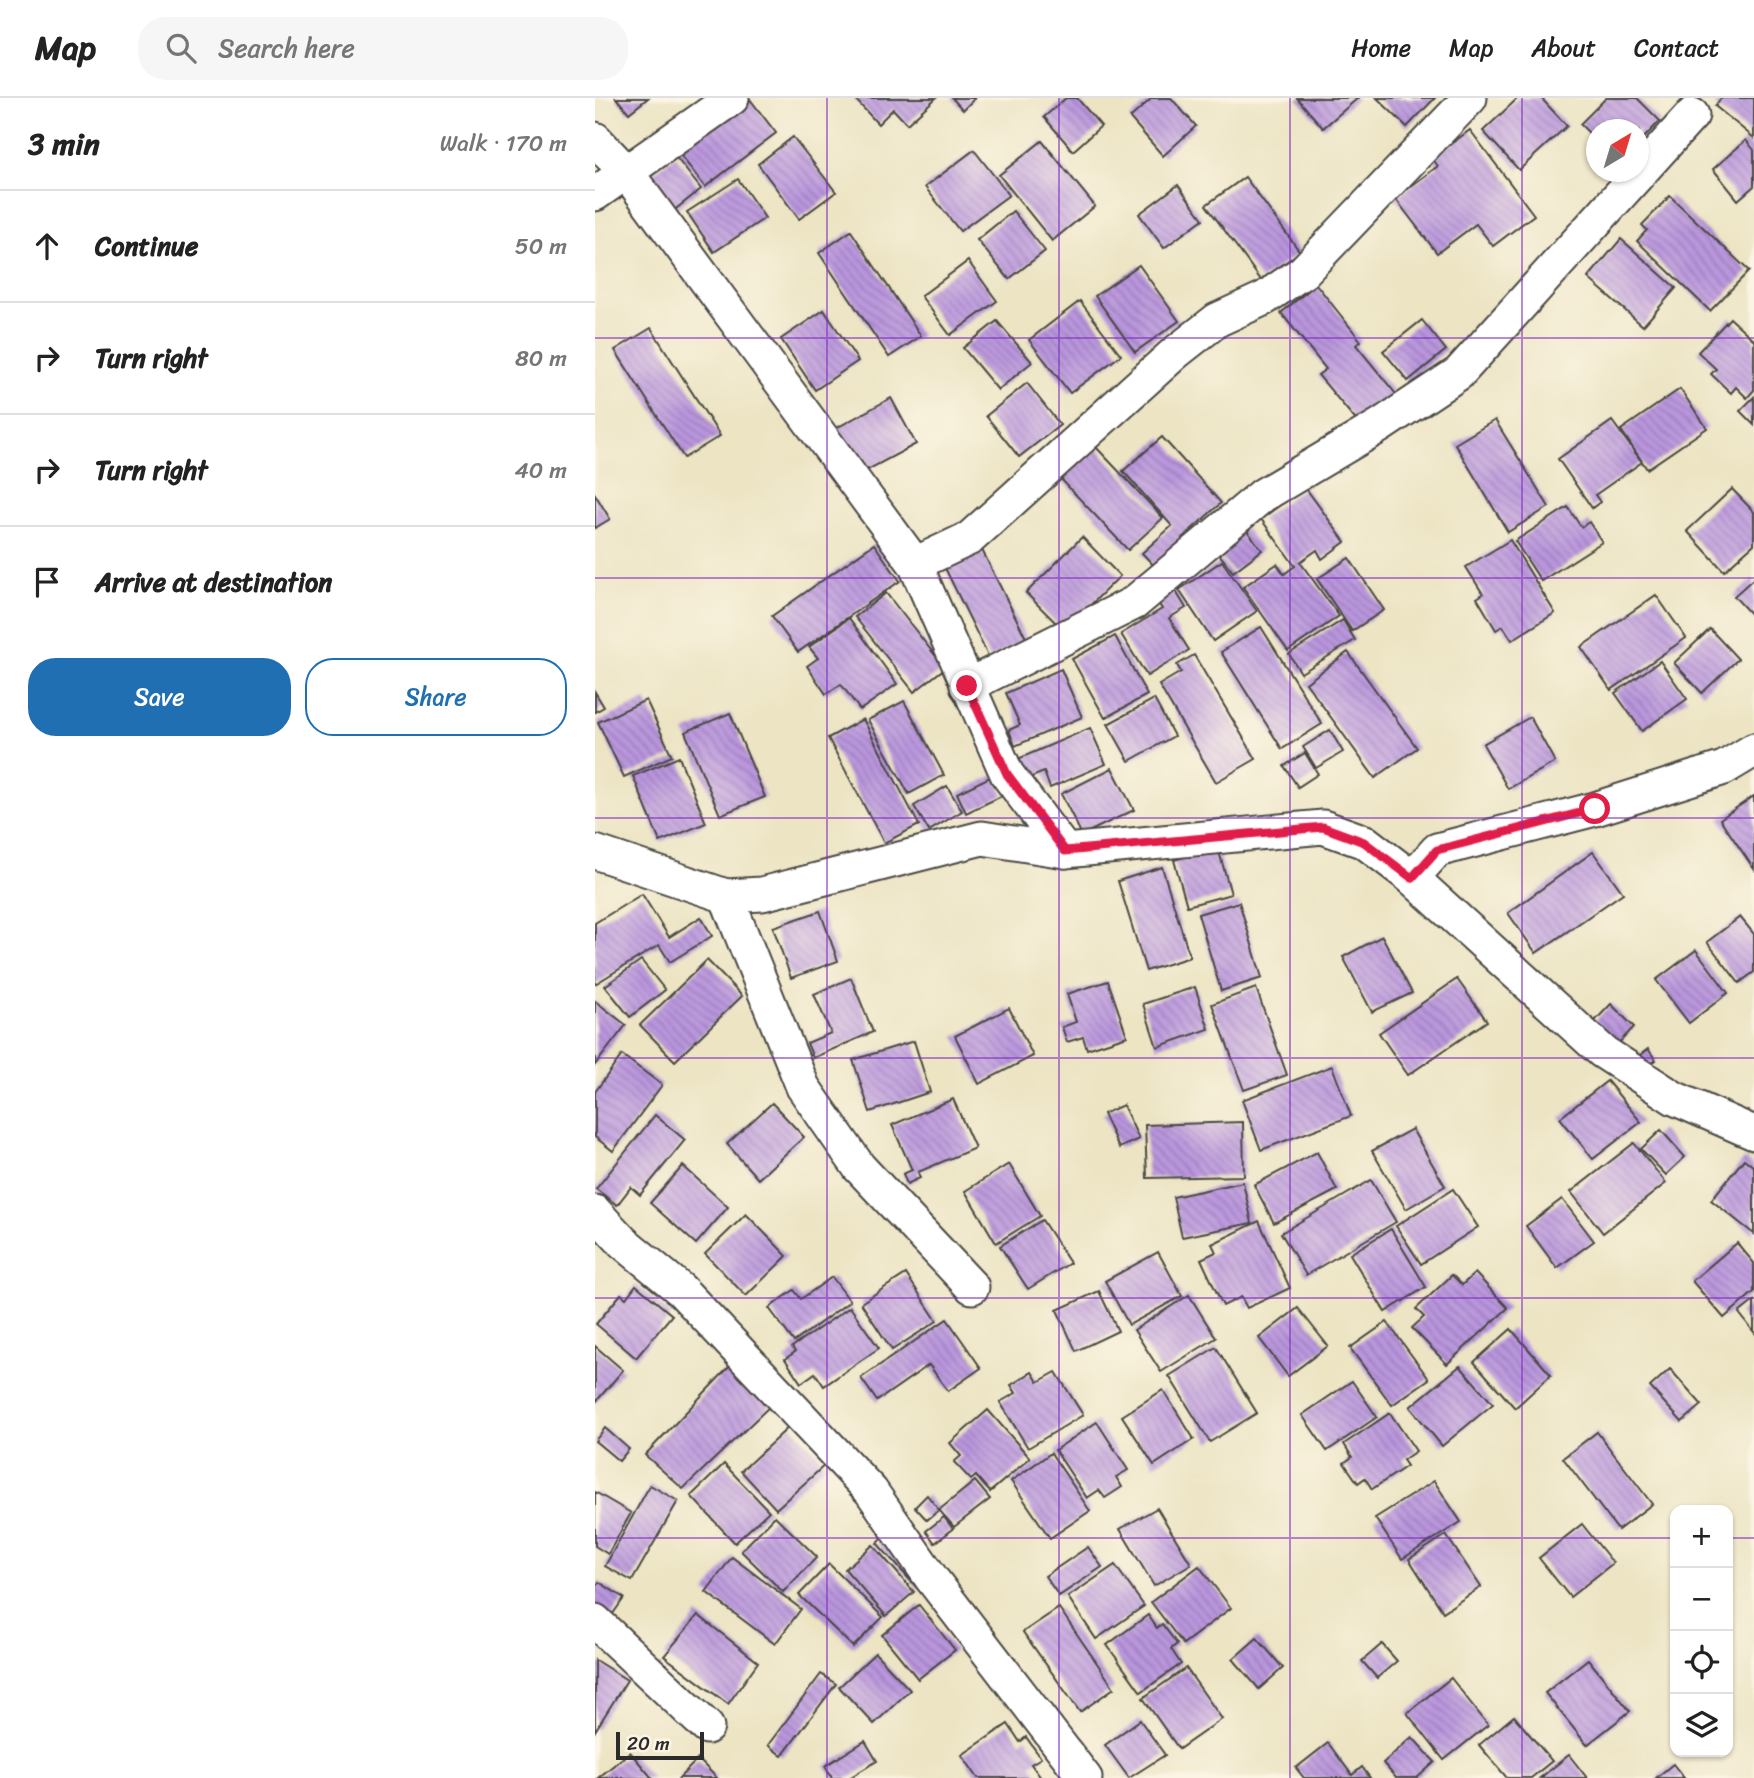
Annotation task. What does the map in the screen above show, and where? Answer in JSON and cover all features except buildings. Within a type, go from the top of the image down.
[{"type":"street","points":[[595,194],[731,98]]},
{"type":"street","points":[[915,565],[970,538],[1175,353],[1217,320],[1265,298],[1303,272],[1470,98]]},
{"type":"street","points":[[967,686],[1134,603],[1263,495],[1381,425],[1459,373],[1692,115]]},
{"type":"street","points":[[595,139],[627,173],[915,565],[1007,774],[1065,851]]},
{"type":"street","points":[[1412,878],[1437,850],[1595,809],[1699,777],[1724,768],[1754,750]]},
{"type":"street","points":[[595,852],[726,897],[762,894],[982,838],[1065,851],[1323,827],[1364,842],[1412,878],[1602,1052],[1674,1098],[1754,1133]]},
{"type":"street","points":[[726,897],[803,1087],[859,1167],[972,1287]]},
{"type":"street","points":[[595,1212],[623,1242],[681,1290],[871,1491],[932,1579],[1085,1778]]},
{"type":"street","points":[[595,1621],[707,1727]]},
{"type":"route","points":[[967,686],[1007,774],[1065,851],[1323,827],[1364,842],[1412,878],[1437,850],[1595,809]]}]
